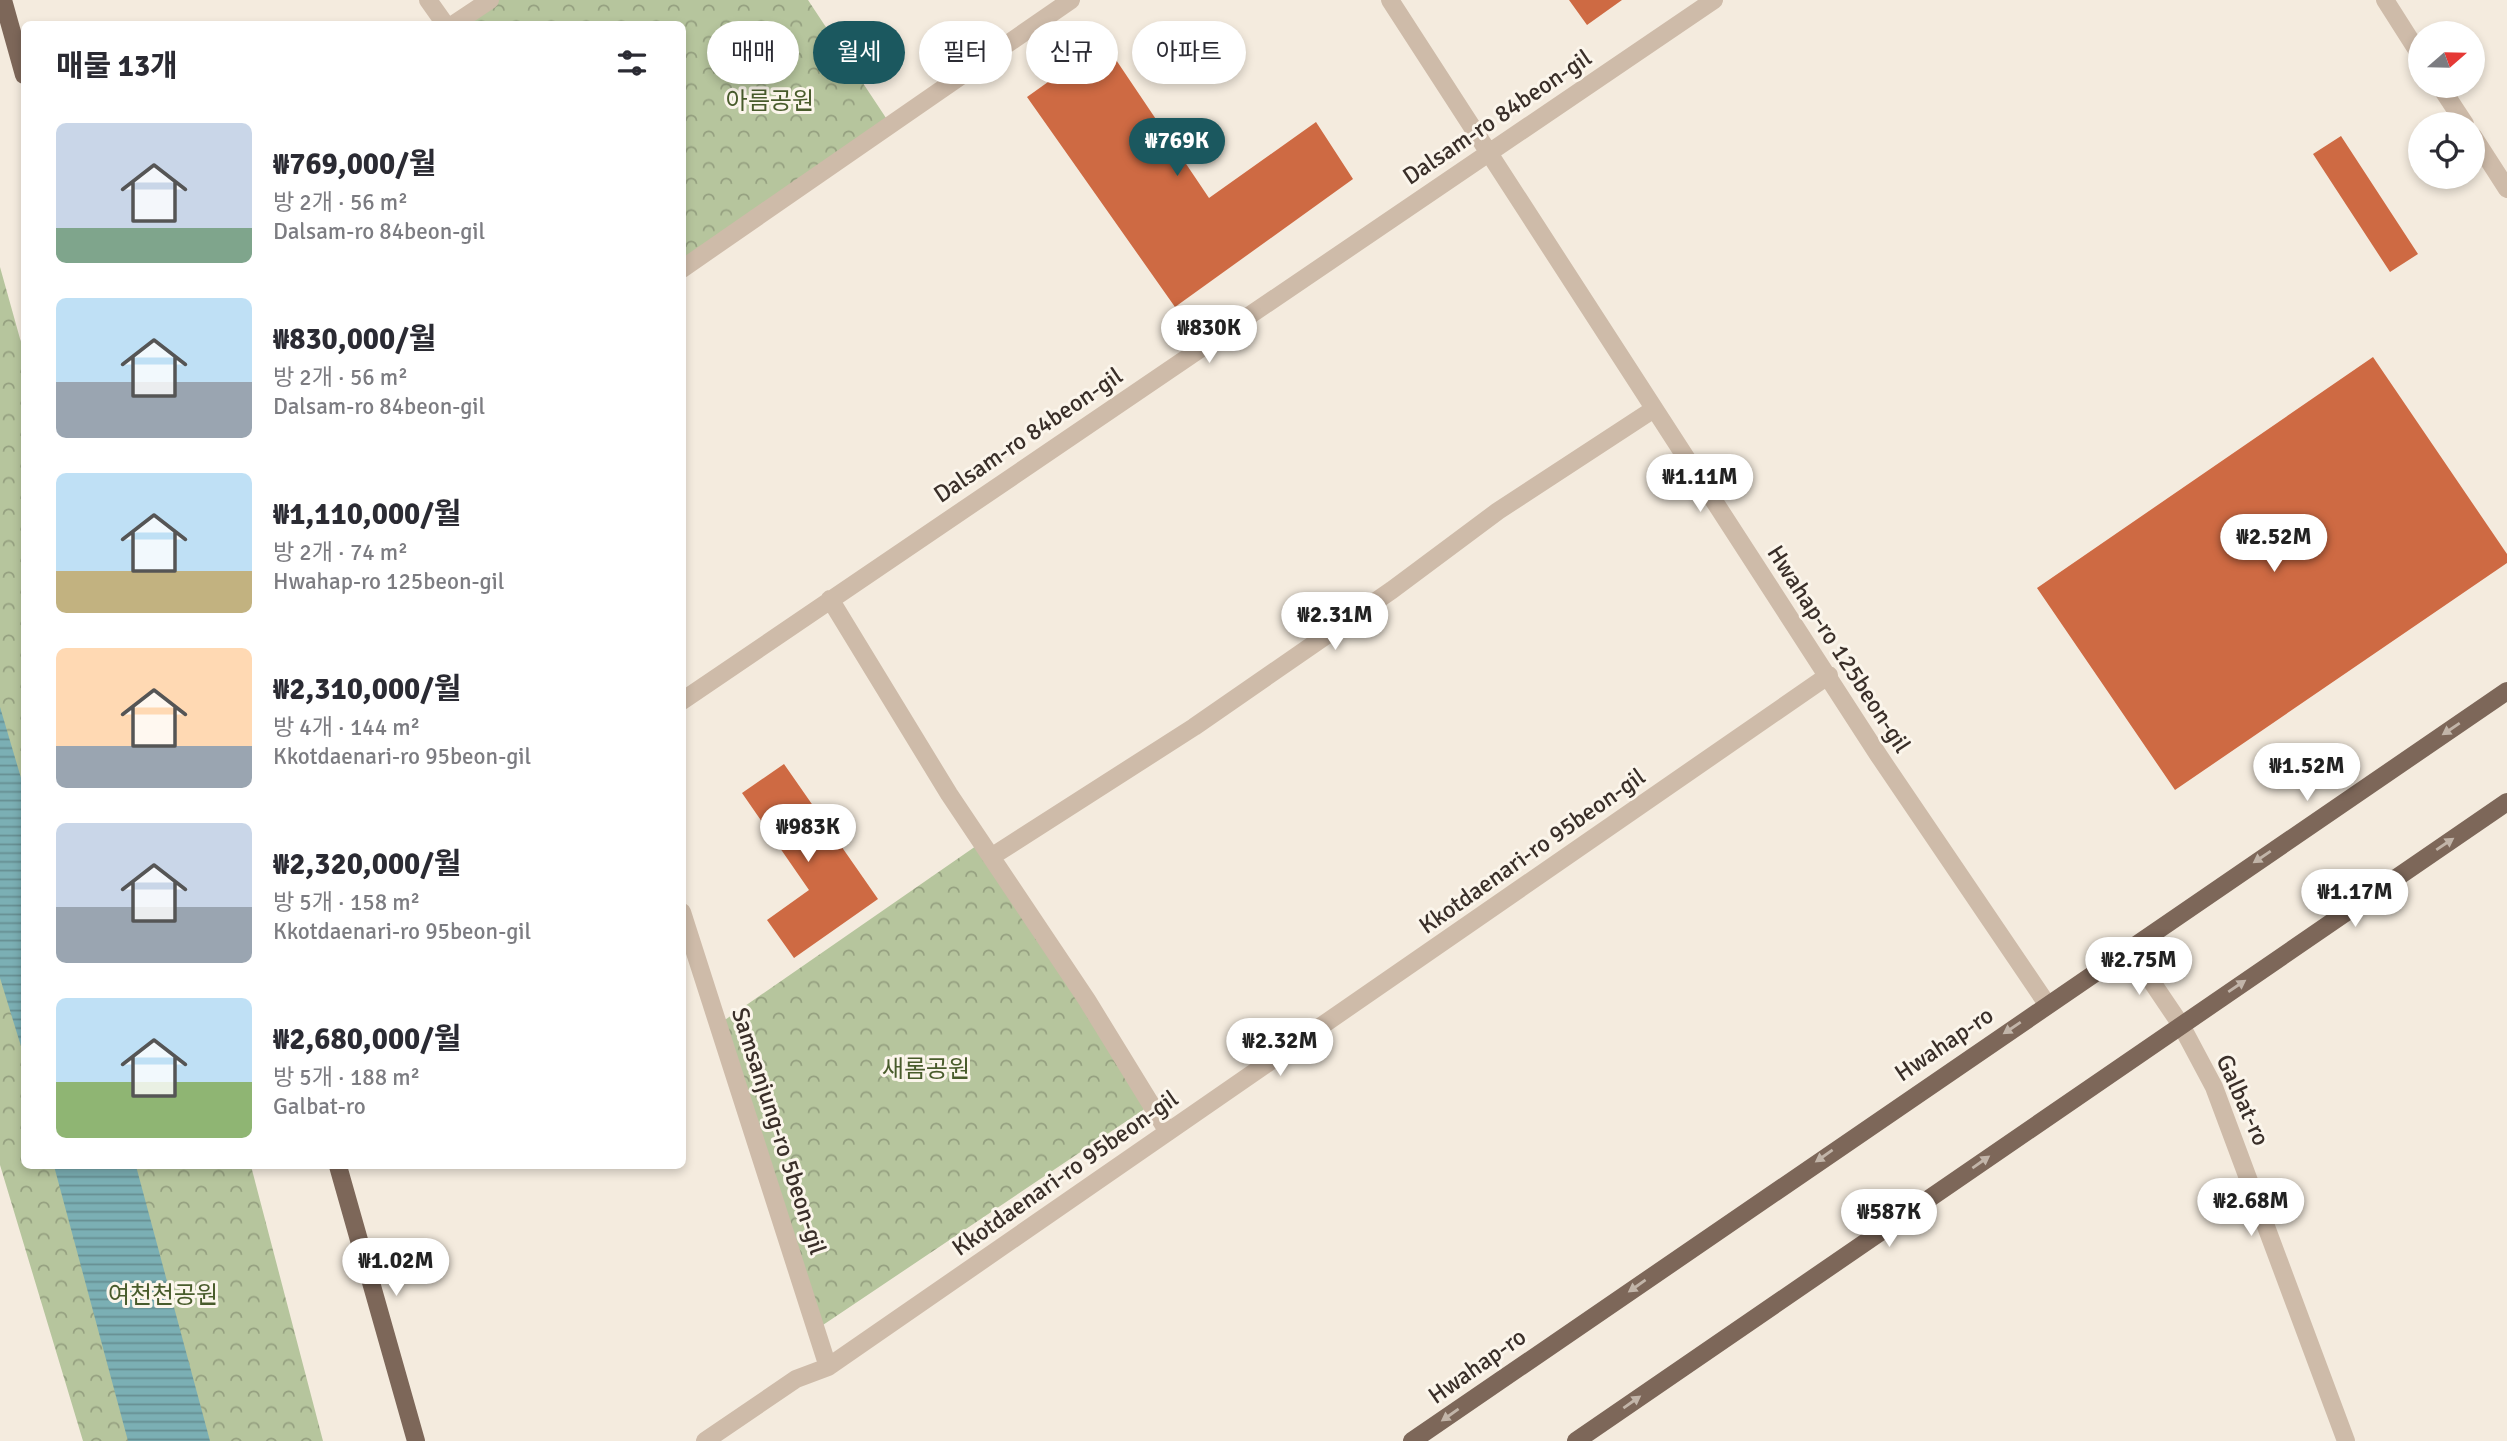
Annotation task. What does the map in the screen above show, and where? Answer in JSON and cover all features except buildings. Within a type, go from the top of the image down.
[{"type":"main road","points":[[3,0],[21,64]]},
{"type":"main road","name":"Hwahap-ro","points":[[1412,1441],[2507,691]]},
{"type":"main road","points":[[1576,1441],[2507,802]]},
{"type":"main road","points":[[339,1169],[416,1441]]},
{"type":"street","points":[[428,0],[443,21]]},
{"type":"street","points":[[458,21],[490,0]]},
{"type":"street","points":[[686,266],[1071,0]]},
{"type":"street","name":"Hwahap-ro 125beon-gil","points":[[1390,0],[1487,154],[1829,675],[1879,756],[2047,1004]]},
{"type":"street","name":"Dalsam-ro 84beon-gil","points":[[686,698],[1714,0]]},
{"type":"street","points":[[2385,0],[2408,36]]},
{"type":"street","points":[[2485,155],[2507,189]]},
{"type":"street","points":[[991,857],[1194,727],[1392,590],[1498,511],[1654,409]]},
{"type":"street","points":[[830,600],[949,794],[1087,1000],[1168,1132]]},
{"type":"street","name":"Kkotdaenari-ro 95beon-gil","points":[[705,1441],[796,1379],[828,1367],[1829,675]]},
{"type":"street","name":"Samsanjung-ro 5beon-gil","points":[[686,924],[828,1367]]},
{"type":"street","name":"Galbat-ro","points":[[2129,948],[2181,1025],[2232,1129],[2346,1441]]},
{"type":"green space","name":"아름공원","points":[[490,0],[808,0],[822,21],[813,21],[813,84],[864,84],[890,124],[686,267],[686,21],[458,21]]},
{"type":"green space","name":"여천천공원","points":[[0,267],[21,342],[21,1169],[252,1169],[323,1441],[83,1441],[0,1165]]},
{"type":"green space","name":"새롬공원","points":[[976,846],[1149,1106],[817,1329],[719,1024]]},
{"type":"water","points":[[0,707],[21,778],[21,1046],[0,978]]},
{"type":"water","points":[[55,1169],[137,1169],[210,1441],[128,1441]]}]
